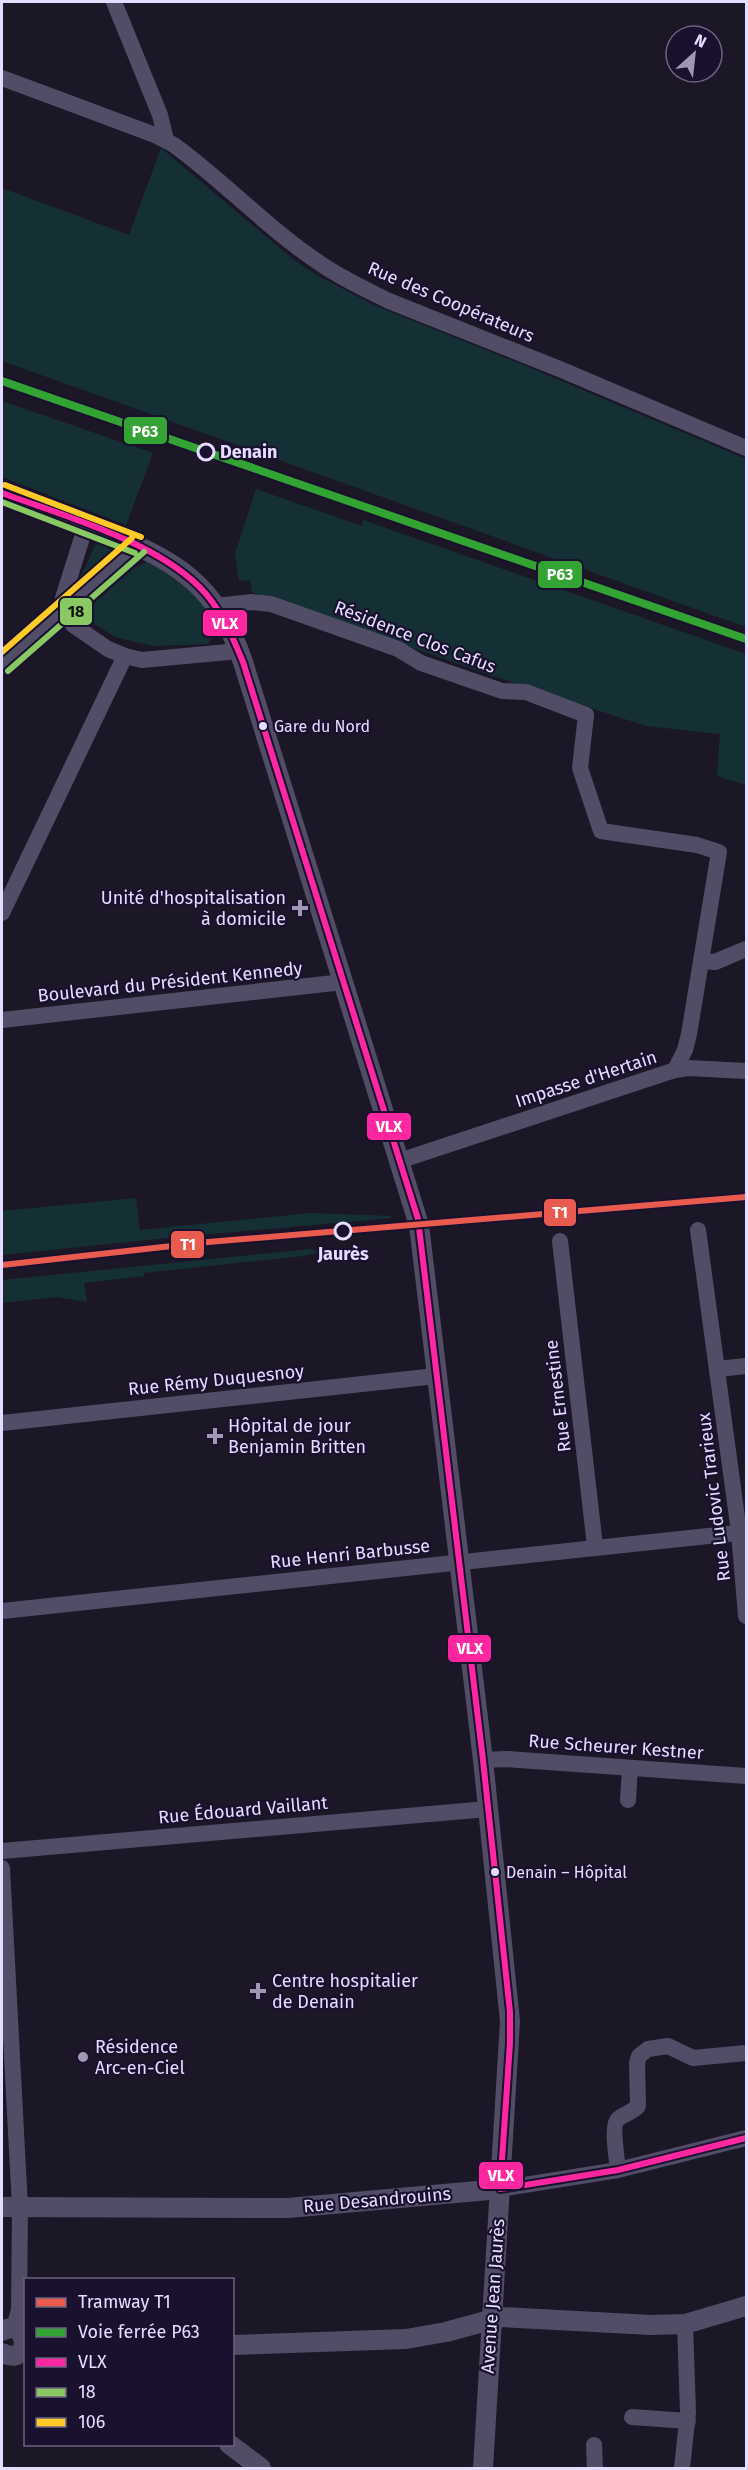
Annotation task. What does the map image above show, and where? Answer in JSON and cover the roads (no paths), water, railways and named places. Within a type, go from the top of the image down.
[{"type":"street","points":[[114,2],[160,115],[166,140]]},
{"type":"street","name":"Rue des Coopérateurs","points":[[2,78],[166,140],[296,246],[347,279],[389,301],[562,370],[747,448]]},
{"type":"street","name":"Avenue Jean Jaurès","points":[[2,492],[138,545],[178,568],[197,584],[226,622],[239,651],[419,1225],[483,1760],[510,2031],[483,2469]]},
{"type":"street","points":[[86,525],[66,584],[64,611],[73,625],[101,645],[125,656],[150,660],[239,651]]},
{"type":"street","points":[[2,664],[138,545]]},
{"type":"street","name":"Résidence Clos Cafus","points":[[216,606],[252,602],[271,604],[398,649],[421,663],[502,691],[526,692],[586,715],[580,768],[601,831],[697,845],[719,852]]},
{"type":"street","points":[[2,913],[125,656]]},
{"type":"street","name":"Impasse d'Hertain","points":[[399,1161],[675,1070],[687,1042],[708,961],[719,852]]},
{"type":"street","points":[[708,961],[747,949]]},
{"type":"street","points":[[708,961],[747,962]]},
{"type":"street","name":"Boulevard du Président Kennedy","points":[[2,1020],[344,982]]},
{"type":"street","points":[[675,1070],[688,1068],[747,1071]]},
{"type":"street","name":"Rue Ludovic Trarieux","points":[[698,1230],[743,1532],[747,1616]]},
{"type":"street","name":"Rue Ernestine","points":[[560,1240],[596,1546]]},
{"type":"street","points":[[718,1370],[747,1366]]},
{"type":"street","name":"Rue Rémy Duquesnoy","points":[[2,1423],[436,1376]]},
{"type":"street","name":"Rue Henri Barbusse","points":[[2,1611],[743,1532]]},
{"type":"street","name":"Rue Scheurer Kestner","points":[[483,1760],[506,1759],[747,1776]]},
{"type":"street","points":[[628,1800],[630,1768]]},
{"type":"street","name":"Rue Édouard Vaillant","points":[[2,1851],[488,1809]]},
{"type":"street","points":[[2,1868],[11,2207],[19,2310],[5,2330],[23,2336],[23,2347],[13,2356],[2,2353]]},
{"type":"street","points":[[618,2170],[615,2123],[638,2106],[637,2063],[642,2053],[652,2047],[662,2046],[675,2048],[693,2058],[747,2053]]},
{"type":"street","name":"Rue Desandrouins","points":[[11,2207],[288,2208],[500,2188],[618,2170],[747,2138]]},
{"type":"street","points":[[234,2345],[406,2339],[446,2332],[492,2318],[509,2317],[651,2325],[685,2324],[747,2306]]},
{"type":"street","points":[[682,2469],[688,2421],[685,2324]]},
{"type":"street","points":[[632,2417],[688,2421]]},
{"type":"street","points":[[594,2445],[595,2469]]},
{"type":"street","points":[[230,2446],[261,2469]]},
{"type":"tram line","name":"T1","points":[[2,1265],[208,1242],[746,1197]]},
{"type":"rail line","name":"P63","points":[[2,381],[746,639]]},
{"type":"place","name":"Denain","points":[[206,452]]},
{"type":"place","name":"Gare du Nord","points":[[263,726]]},
{"type":"place","name":"Unité d'hospitalisation à domicile","points":[[300,908]]},
{"type":"place","name":"Jaurès","points":[[343,1231]]},
{"type":"place","name":"Hôpital de jour Benjamin Britten","points":[[215,1436]]},
{"type":"place","name":"Denain – Hôpital","points":[[495,1872]]},
{"type":"place","name":"Centre hospitalier de Denain","points":[[258,1991]]},
{"type":"place","name":"Résidence Arc-en-Ciel","points":[[83,2057]]}]
